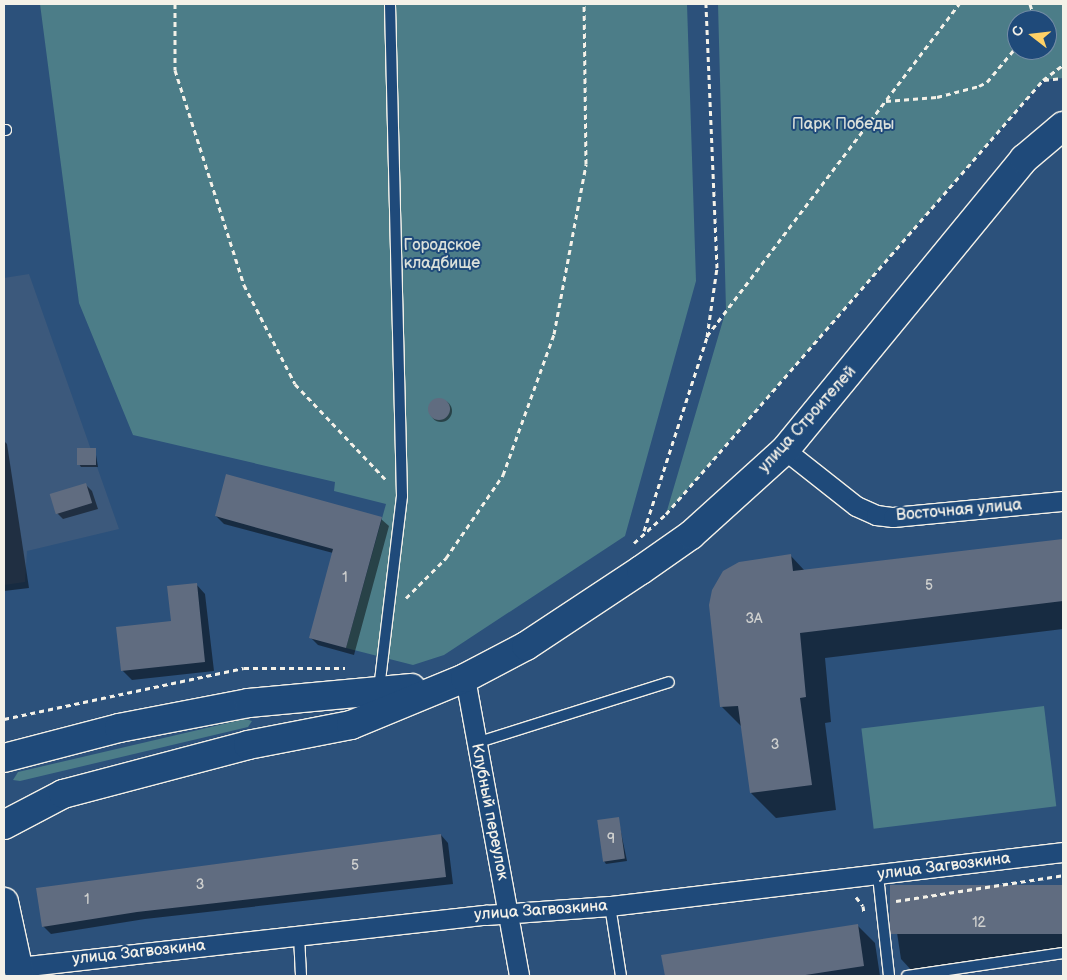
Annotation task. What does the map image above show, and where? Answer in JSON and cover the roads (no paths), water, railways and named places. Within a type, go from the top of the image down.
[{"type":"main road","name":"улица Строителей","points":[[456,680],[526,646],[691,535],[785,450],[1024,159],[1063,126]]},
{"type":"main road","points":[[4,758],[119,728],[380,680],[456,680]]},
{"type":"main road","points":[[4,825],[63,794],[248,745],[351,724],[456,680]]},
{"type":"main road","points":[[248,703],[265,714],[265,728],[248,745]]},
{"type":"main road","points":[[4,902],[15,963]]},
{"type":"street","name":"Восточная улица","points":[[785,450],[856,506],[876,515],[903,516],[1063,501]]},
{"type":"street","name":"Клубный переулок","points":[[456,680],[476,743],[509,913],[519,976]]},
{"type":"street","name":"улица Загвозкина","points":[[15,963],[299,936],[509,913],[610,906],[878,876],[1063,852]]},
{"type":"lane","points":[[380,680],[402,496],[390,4]]},
{"type":"lane","points":[[476,743],[668,682]]},
{"type":"lane","points":[[878,876],[889,976]]},
{"type":"lane","points":[[610,906],[621,976]]},
{"type":"lane","points":[[299,936],[301,976]]},
{"type":"lane","points":[[907,976],[1063,953]]},
{"type":"park label","name":"Парк Победы","points":[[843,125]]},
{"type":"park label","name":"Городское кладбище","points":[[442,255]]}]
